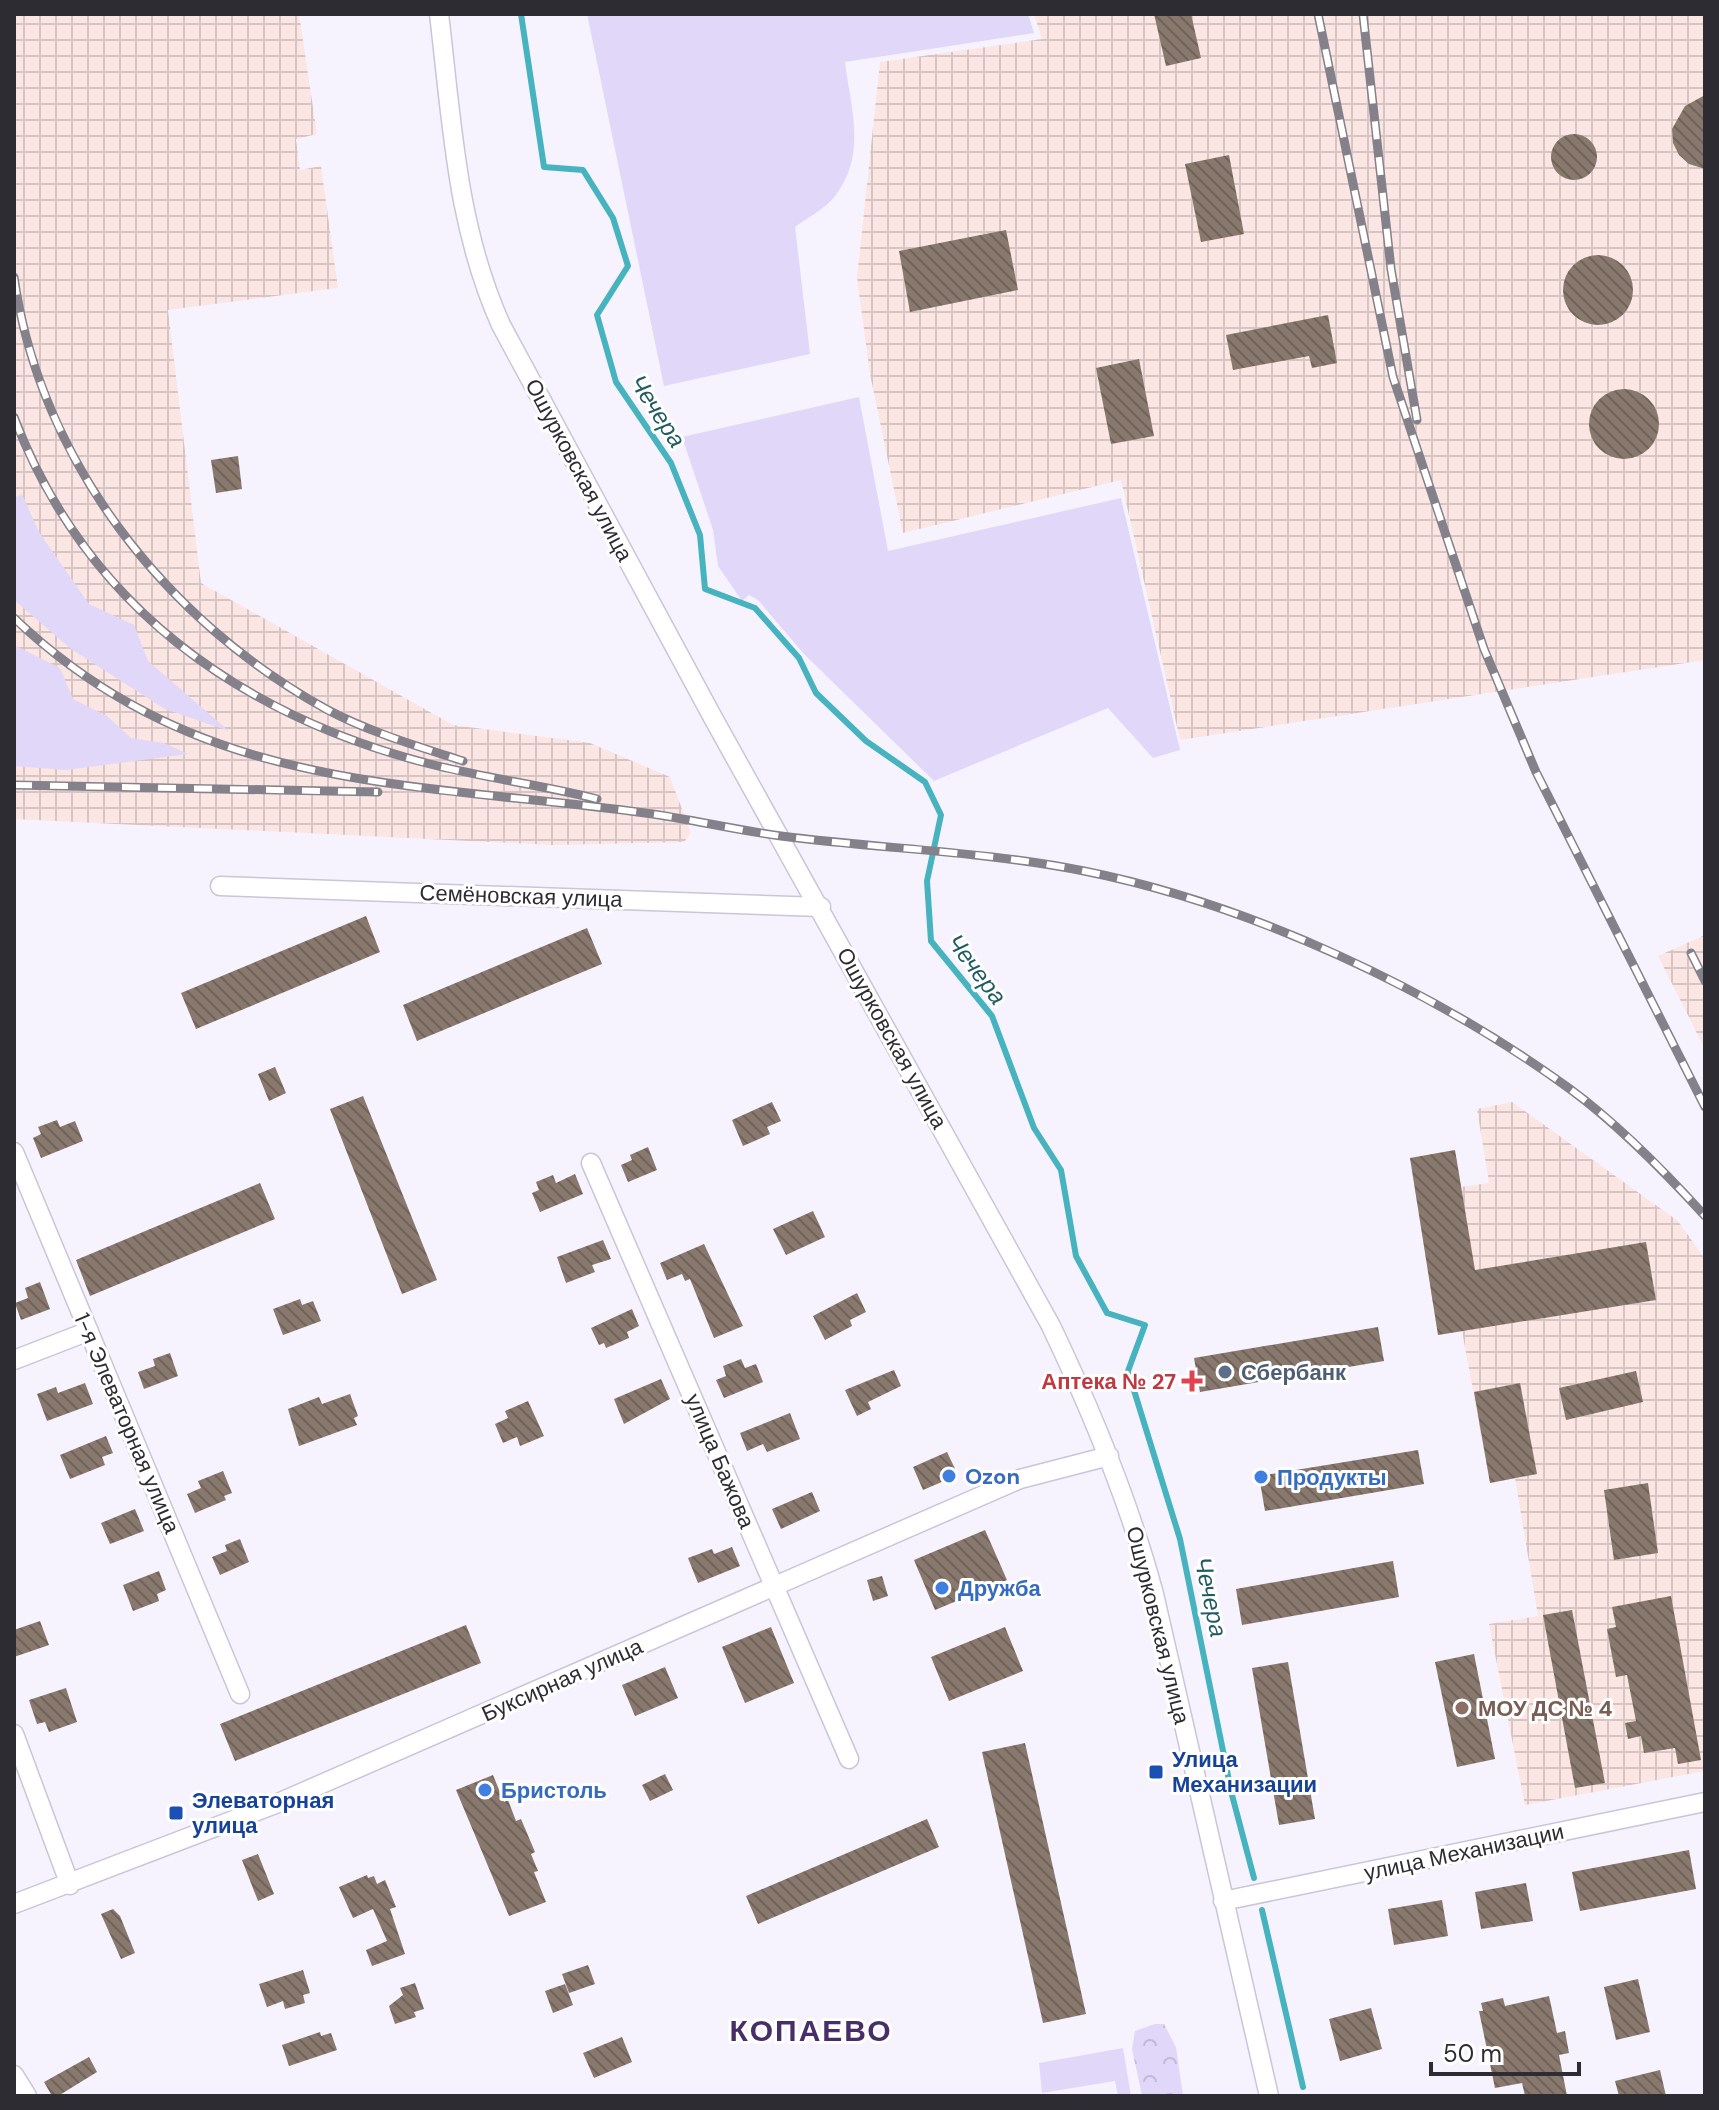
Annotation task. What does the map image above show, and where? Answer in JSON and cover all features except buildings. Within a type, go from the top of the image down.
[{"type":"street","name":"Ошурковская улица","points":[[439,14],[459,192],[481,280],[566,451],[1051,1326],[1109,1456],[1136,1527],[1154,1594],[1269,2096]]},
{"type":"street","name":"Семёновская улица","points":[[220,886],[821,907]]},
{"type":"street","name":"1-я Элеваторная улица","points":[[14,1152],[240,1694]]},
{"type":"street","name":"улица Бажова","points":[[591,1163],[849,1759]]},
{"type":"street","points":[[14,1360],[89,1331]]},
{"type":"street","name":"Буксирная улица","points":[[14,1904],[278,1803],[1020,1479],[1109,1456]]},
{"type":"street","points":[[14,1734],[70,1885]]},
{"type":"street","name":"улица Механизации","points":[[1223,1901],[1705,1802]]},
{"type":"street","points":[[14,2075],[27,2096]]},
{"type":"shaded area","points":[[14,14],[299,14],[317,134],[296,139],[300,170],[321,166],[338,288],[168,310],[201,583],[453,725],[590,743],[670,777],[691,833],[684,842],[553,845],[14,819]]},
{"type":"shaded area","points":[[1034,14],[1705,14],[1705,660],[1180,740],[1121,480],[903,533],[870,374],[857,278],[880,62],[1042,39]]},
{"type":"shaded area","points":[[1705,935],[1705,1049],[1658,956]]},
{"type":"shaded area","points":[[1512,1102],[1678,1221],[1705,1259],[1705,1771],[1525,1805],[1489,1624],[1538,1616],[1515,1478],[1490,1483],[1462,1331],[1438,1335],[1410,1158],[1455,1150],[1461,1187],[1489,1183],[1477,1109]]},
{"type":"green space","points":[[587,14],[1028,14],[1034,33],[845,62],[854,131],[851,164],[835,196],[795,227],[810,354],[664,386]]},
{"type":"green space","points":[[859,397],[888,551],[1121,498],[1180,750],[1153,758],[1108,708],[934,781],[804,654],[758,600],[749,595],[742,601],[718,566],[713,530],[682,437]]},
{"type":"green space","points":[[22,494],[39,532],[89,604],[134,625],[148,661],[229,731],[165,709],[71,649],[14,600],[14,498]]},
{"type":"green space","points":[[14,645],[60,668],[73,699],[107,716],[131,738],[164,743],[188,754],[66,770],[14,766]]},
{"type":"green space","points":[[1164,2024],[1176,2047],[1183,2096],[1142,2096],[1132,2049],[1135,2031]]},
{"type":"green space","points":[[1123,2048],[1131,2096],[1118,2096],[1115,2081],[1042,2093],[1039,2063]]},
{"type":"waterway","name":"Чечера","points":[[521,14],[544,167],[583,170],[613,218],[628,266],[597,315],[616,382],[671,463],[700,535],[705,589],[755,608],[799,658],[816,693],[866,741],[925,782],[941,815],[927,881],[931,941],[992,1016],[1034,1128],[1061,1170],[1076,1256],[1107,1313],[1145,1325],[1128,1371],[1180,1539],[1232,1795],[1254,1878]]},
{"type":"waterway","name":"Чечера","points":[[1262,1910],[1303,2087]]},
{"type":"railway","points":[[1318,14],[1393,377],[1484,649],[1536,772],[1705,1107]]},
{"type":"railway","points":[[1363,14],[1391,269],[1417,420]]},
{"type":"railway","points":[[14,277],[28,345],[51,410],[82,471],[120,529],[164,582],[213,630],[268,673],[326,709],[376,732],[463,761]]},
{"type":"railway","points":[[14,417],[44,484],[82,544],[126,596],[177,643],[233,682],[294,716],[360,743],[451,769],[597,799]]},
{"type":"railway","points":[[14,618],[85,676],[158,718],[233,749],[311,770],[391,784],[645,813],[781,836],[1046,864],[1147,886],[1211,905],[1338,955],[1400,985],[1517,1053],[1606,1118],[1705,1216]]},
{"type":"railway","points":[[14,785],[378,792]]},
{"type":"railway","points":[[1691,953],[1705,981]]},
{"type":"place","name":"Сбербанк","points":[[1225,1372]]},
{"type":"place","name":"Аптека № 27","points":[[1192,1381]]},
{"type":"place","name":"Ozon","points":[[949,1476]]},
{"type":"place","name":"Продукты","points":[[1261,1477]]},
{"type":"place","name":"Дружба","points":[[942,1588]]},
{"type":"place","name":"МОУ ДС № 4","points":[[1462,1708]]},
{"type":"place","name":"Улица Механизации","points":[[1156,1772]]},
{"type":"place","name":"Бристоль","points":[[485,1790]]},
{"type":"place","name":"Элеваторная улица","points":[[176,1813]]},
{"type":"district","name":"КОПАЕВО","points":[[811,2030]]}]
